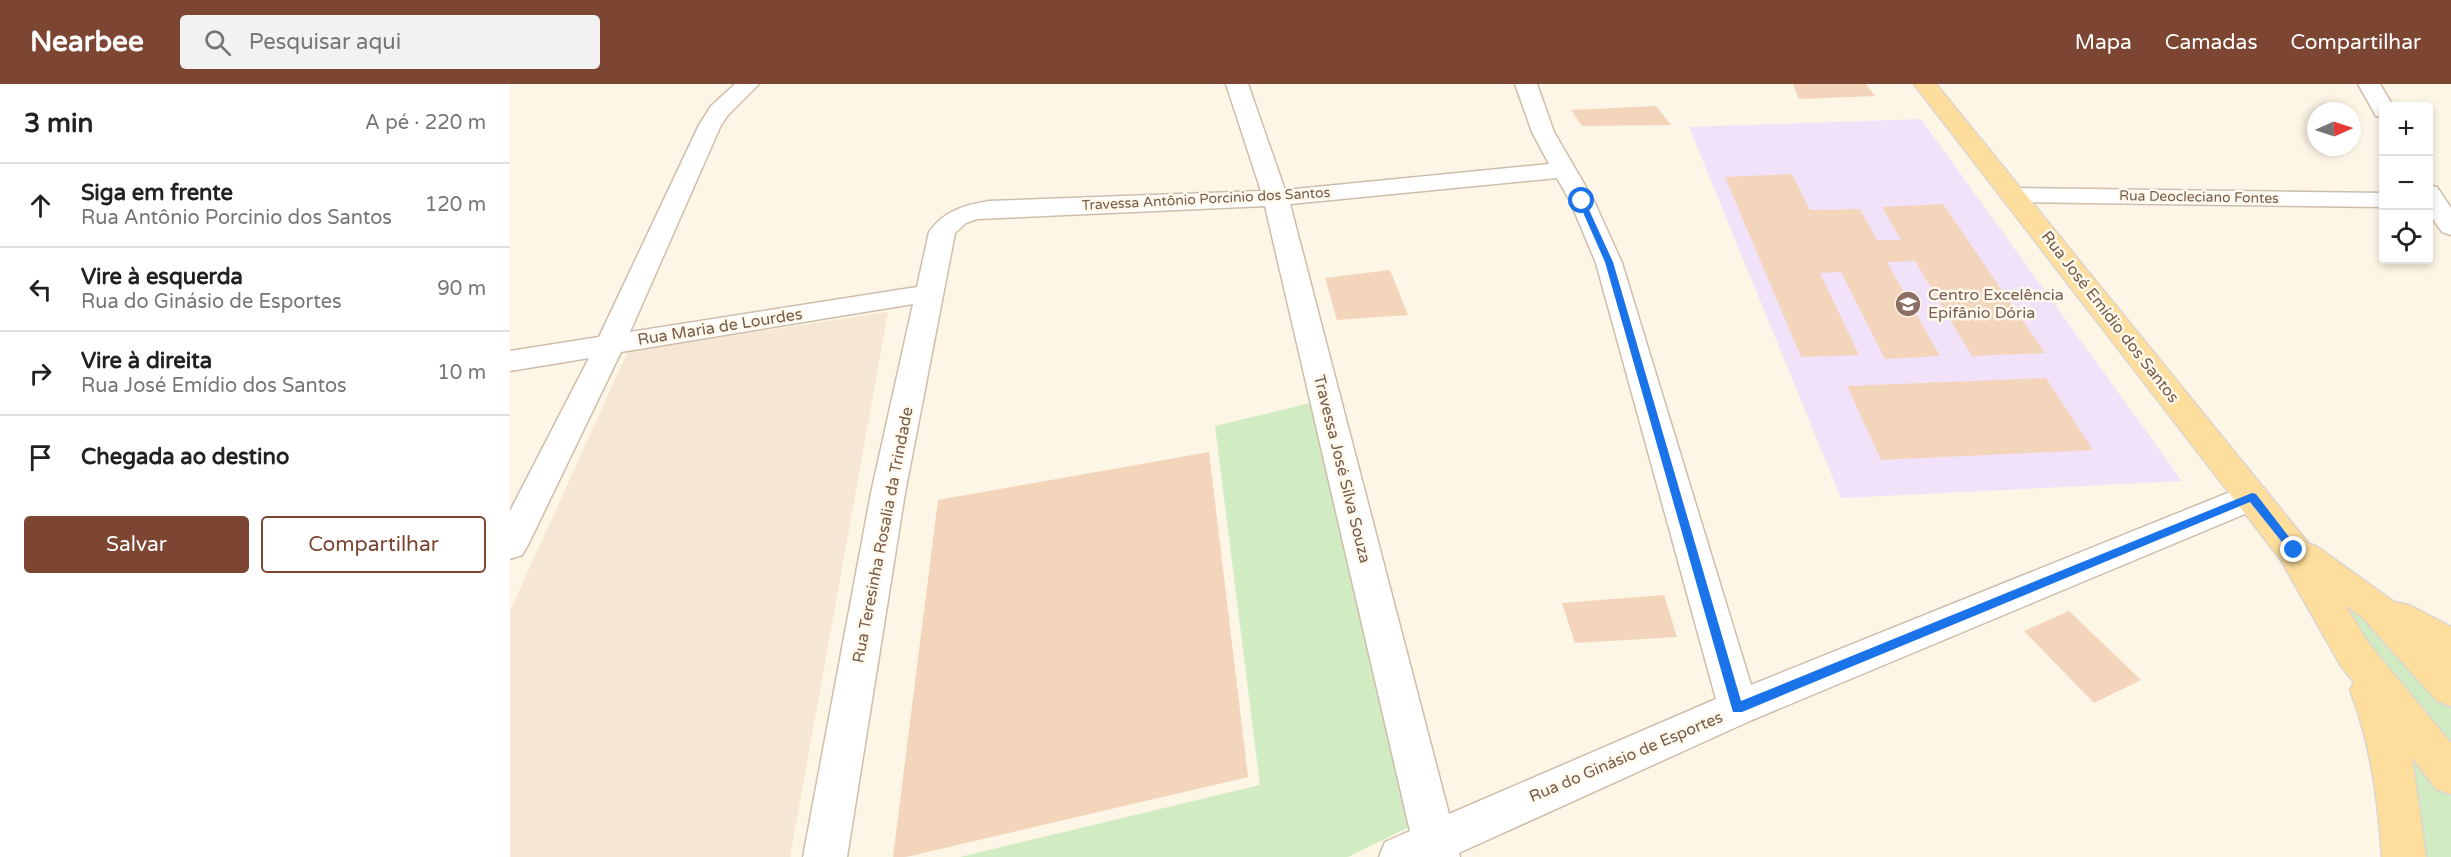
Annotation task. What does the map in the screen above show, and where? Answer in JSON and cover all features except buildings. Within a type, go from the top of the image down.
[{"type":"main road","name":"Rua José Emídio dos Santos","points":[[1925,84],[2294,550]]},
{"type":"main road","points":[[2294,550],[2375,606],[2451,645]]},
{"type":"main road","points":[[2294,550],[2355,655],[2451,775]]},
{"type":"main road","points":[[2375,606],[2451,689]]},
{"type":"main road","points":[[2355,655],[2389,741],[2398,785],[2404,857]]},
{"type":"street","points":[[510,545],[610,345],[710,125],[719,111],[748,84]]},
{"type":"street","name":"Travessa José Silva Souza","points":[[1237,84],[1276,198],[1424,852]]},
{"type":"street","points":[[1526,84],[1543,132],[1566,170],[1609,262],[1738,708]]},
{"type":"street","points":[[2368,84],[2379,103]]},
{"type":"street","name":"Travessa Antônio Porcinio dos Santos","points":[[954,218],[989,209],[1276,198],[1566,170]]},
{"type":"street","name":"Rua Deocleciano Fontes","points":[[2014,195],[2379,200]]},
{"type":"street","points":[[2435,198],[2451,227]]},
{"type":"street","name":"Rua Teresinha Rosalia da Trindade","points":[[825,857],[888,493],[942,231],[954,218]]},
{"type":"street","name":"Rua Maria de Lourdes","points":[[510,361],[930,293]]},
{"type":"street","name":"Rua do Ginásio de Esportes","points":[[1424,852],[1738,708],[2252,497]]},
{"type":"shaded area","name":"Centro Excelência Epifânio Dória","points":[[1921,119],[2182,481],[1841,498],[1689,127]]},
{"type":"shaded area","points":[[888,312],[790,857],[510,857],[510,611],[628,351]]},
{"type":"green space","points":[[1314,402],[1411,826],[1348,857],[960,857],[1260,785],[1215,426]]},
{"type":"green space","points":[[2337,596],[2398,651],[2451,707],[2451,754],[2349,623]]},
{"type":"green space","points":[[2404,732],[2451,791],[2451,857],[2422,857]]},
{"type":"place","name":"Centro Excelência Epifânio Dória","points":[[1908,304]]},
{"type":"route","points":[[1582,201],[1609,262],[1738,708],[2252,497],[2294,550]]}]
